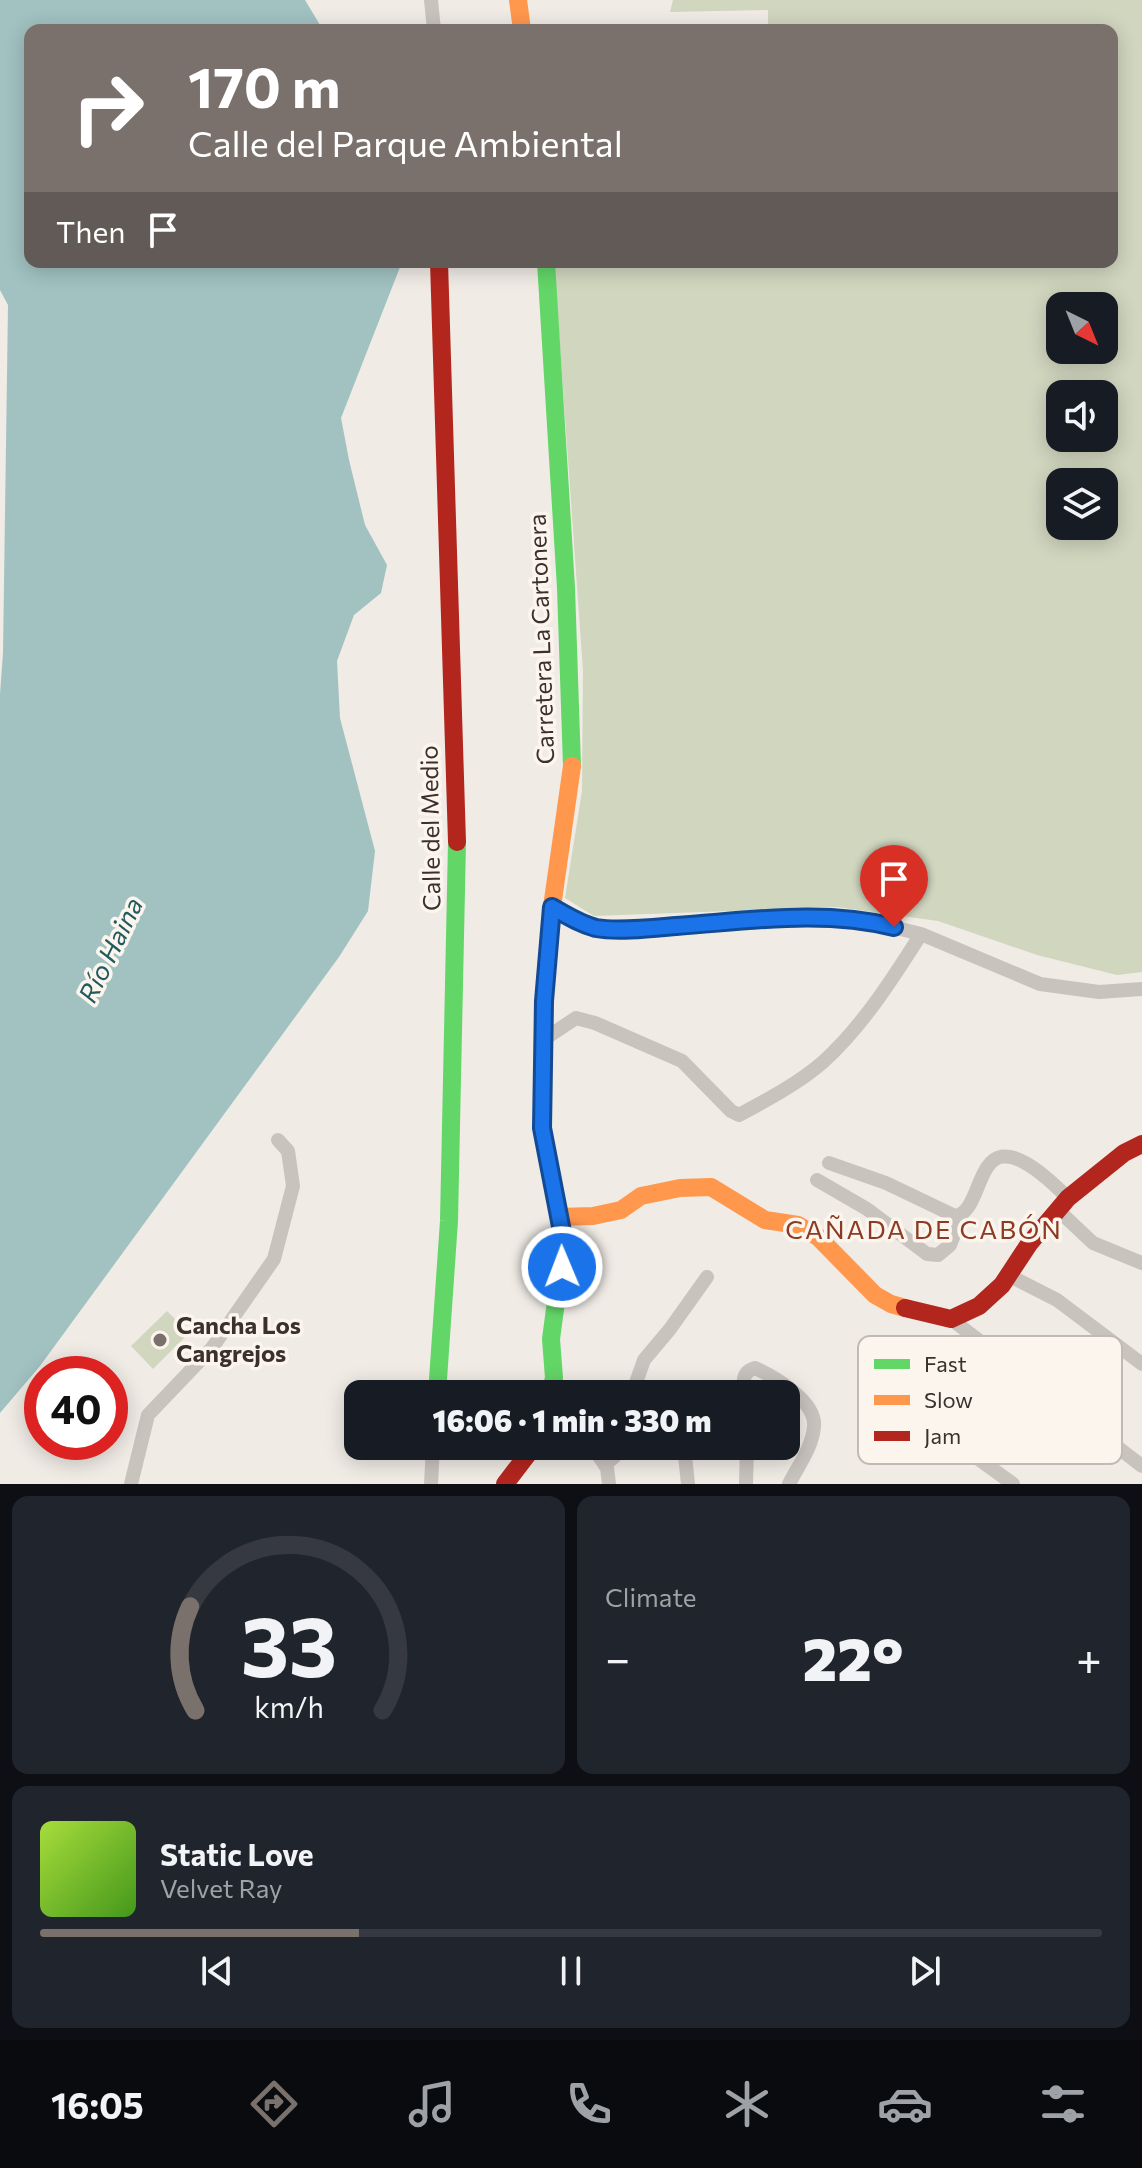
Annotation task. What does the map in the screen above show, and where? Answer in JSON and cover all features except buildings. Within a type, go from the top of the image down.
[{"type":"street","points":[[431,0],[433,24]]},
{"type":"street","points":[[518,0],[521,24]]},
{"type":"street","name":"Calle del Medio","points":[[438,1380],[449,1221],[457,819],[439,268]]},
{"type":"street","name":"Carretera La Cartonera","points":[[546,268],[566,588],[572,767],[552,907],[543,1040],[542,1128],[564,1242],[551,1339],[554,1380]]},
{"type":"street","points":[[552,907],[572,919],[597,928],[666,927],[815,916],[868,921],[921,934],[1040,984],[1099,992],[1142,989]]},
{"type":"street","points":[[543,1040],[576,1018],[595,1023],[684,1062],[731,1111],[739,1115],[820,1065],[839,1046],[900,967],[921,934]]},
{"type":"street","points":[[131,1484],[148,1415],[212,1348],[274,1259],[293,1186],[288,1151],[278,1140]]},
{"type":"street","points":[[951,1319],[979,1306],[1002,1285],[1040,1228],[1063,1204],[1124,1153],[1142,1144]]},
{"type":"street","points":[[817,1180],[867,1209],[927,1254],[938,1255],[950,1245],[989,1162],[1000,1157],[1019,1160],[1044,1174],[1093,1243],[1142,1263]]},
{"type":"street","points":[[829,1163],[886,1183],[955,1216],[962,1215]]},
{"type":"street","points":[[559,1217],[593,1216],[621,1210],[641,1196],[680,1188],[711,1187],[765,1220],[798,1225],[818,1237],[863,1284],[891,1304],[951,1319],[973,1336]]},
{"type":"street","points":[[1008,1275],[1057,1300],[1105,1336]]},
{"type":"street","points":[[636,1380],[641,1365],[707,1277]]},
{"type":"street","points":[[1122,1349],[1142,1364]]},
{"type":"street","points":[[743,1380],[748,1370],[755,1368],[776,1380]]},
{"type":"street","points":[[789,1484],[811,1443],[815,1423],[800,1399]]},
{"type":"street","points":[[1122,1451],[1142,1466]]},
{"type":"street","points":[[431,1484],[432,1460]]},
{"type":"street","points":[[505,1484],[523,1460]]},
{"type":"street","points":[[602,1460],[609,1484]]},
{"type":"street","points":[[605,1465],[611,1460]]},
{"type":"street","points":[[685,1460],[688,1484]]},
{"type":"street","points":[[746,1484],[747,1460]]},
{"type":"street","points":[[986,1464],[1013,1484]]},
{"type":"green space","points":[[673,0],[1142,0],[1142,972],[1117,975],[1037,955],[938,921],[837,907],[594,916],[565,898],[582,791],[583,671],[554,268],[1118,268],[1118,24],[768,24],[768,10],[670,12]]},
{"type":"green space","name":"Cancha Los Cangrejos","points":[[167,1311],[189,1333],[153,1369],[131,1346]]},
{"type":"water","name":"Río Haina","points":[[0,0],[305,0],[319,24],[24,24],[24,268],[400,268],[341,418],[365,525],[387,565],[381,593],[354,615],[337,661],[340,718],[375,851],[368,911],[339,957],[47,1356],[24,1356],[24,1385],[0,1413],[0,694],[8,305],[0,290]]},
{"type":"traffic: fast","points":[[546,268],[566,588],[572,766]]},
{"type":"traffic: fast","points":[[438,1380],[449,1221],[457,842]]},
{"type":"traffic: fast","points":[[546,1147],[564,1242],[551,1339],[554,1380]]},
{"type":"traffic: slow","points":[[518,0],[521,24]]},
{"type":"traffic: slow","points":[[546,1147],[542,1128],[544,1001],[552,907],[572,766]]},
{"type":"traffic: slow","points":[[559,1217],[593,1216],[621,1210],[641,1196],[680,1188],[711,1187],[765,1220],[798,1225],[818,1237],[875,1295],[905,1308]]},
{"type":"traffic: jam","points":[[439,268],[457,842]]},
{"type":"traffic: jam","points":[[905,1308],[951,1319],[979,1306],[1002,1285],[1029,1244],[1068,1198],[1124,1153],[1142,1144]]},
{"type":"traffic: jam","points":[[505,1484],[523,1460]]},
{"type":"place","name":"Cancha Los Cangrejos","points":[[160,1340]]},
{"type":"district","name":"CAÑADA DE CABÓN","points":[[924,1230]]},
{"type":"route","points":[[562,1267],[564,1242],[542,1128],[544,1001],[552,907],[572,919],[597,928],[666,927],[815,916],[894,927]]}]
